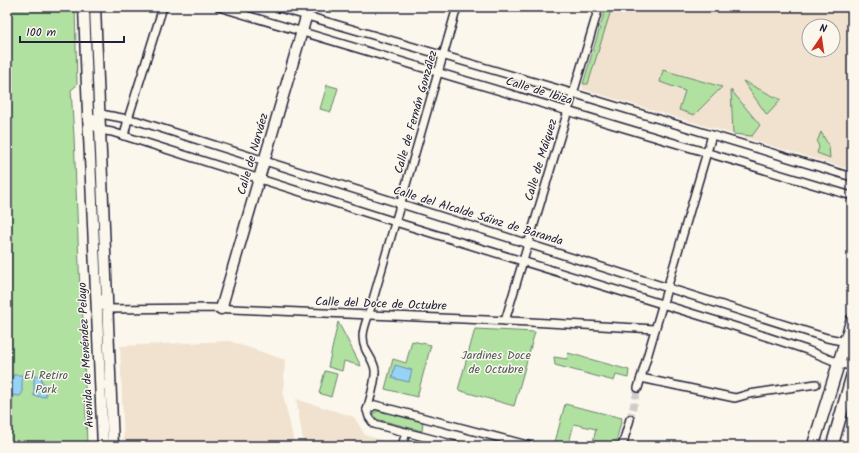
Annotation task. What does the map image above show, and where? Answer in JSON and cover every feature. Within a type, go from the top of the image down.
[{"type":"main road","name":"Avenida de Menéndez Pelayo","points":[[84,7],[103,446]]},
{"type":"main road","name":"Avenida de Menéndez Pelayo","points":[[96,7],[106,309],[113,446]]},
{"type":"main road","name":"Calle de Narváez","points":[[221,309],[308,12]]},
{"type":"main road","points":[[813,446],[839,363],[849,342],[852,320]]},
{"type":"main road","points":[[832,446],[852,377]]},
{"type":"street","points":[[124,136],[128,118],[164,7]]},
{"type":"street","name":"Calle de Ibiza","points":[[219,7],[852,196]]},
{"type":"street","name":"Calle de Ibiza","points":[[276,7],[308,12],[443,56],[852,177]]},
{"type":"street","name":"Calle de Fernán González","points":[[367,410],[375,372],[373,362],[366,349],[363,338],[365,324],[369,315],[457,7]]},
{"type":"street","name":"Calle de Máiquez","points":[[505,320],[599,7]]},
{"type":"street","name":"Avenida de Menéndez Pelayo","points":[[87,80],[91,91],[92,122],[94,126],[100,130]]},
{"type":"street","name":"Calle del Alcalde Sáinz de Baranda","points":[[99,110],[102,114],[128,118],[827,338],[849,342]]},
{"type":"street","points":[[100,130],[108,131],[807,350],[845,366],[852,366]]},
{"type":"street","points":[[638,388],[712,135]]},
{"type":"street","name":"Avenida de Menéndez Pelayo","points":[[94,263],[97,270],[100,304],[106,309]]},
{"type":"street","name":"Calle del Doce de Octubre","points":[[106,309],[221,309],[505,320],[655,329]]},
{"type":"street","points":[[641,378],[735,398],[749,394],[816,384]]},
{"type":"street","points":[[459,446],[374,424],[369,417],[367,410],[375,405],[526,445]]},
{"type":"street","points":[[622,446],[630,419]]},
{"type":"street","points":[[402,446],[406,432]]},
{"type":"shaded area","points":[[606,7],[852,7],[852,170],[582,89]]},
{"type":"shaded area","points":[[229,341],[285,360],[283,395],[295,446],[124,446],[120,346]]},
{"type":"shaded area","points":[[296,399],[354,417],[365,435],[391,443],[390,446],[304,446]]},
{"type":"green space","name":"El Retiro Park","points":[[7,7],[75,7],[77,83],[71,90],[80,291],[82,292],[87,446],[7,446]]},
{"type":"green space","points":[[606,7],[612,7],[588,84],[583,84]]},
{"type":"green space","points":[[663,70],[722,87],[694,115],[679,110],[685,91],[660,82]]},
{"type":"green space","points":[[743,81],[781,100],[767,115]]},
{"type":"green space","points":[[327,85],[338,88],[331,112],[320,109]]},
{"type":"green space","points":[[731,90],[760,125],[752,136],[733,134]]},
{"type":"green space","points":[[821,132],[829,146],[830,158],[817,153],[819,147],[817,142]]},
{"type":"green space","points":[[338,322],[361,366],[344,361],[342,371],[328,367]]},
{"type":"green space","name":"Jardines Doce de Octubre","points":[[475,329],[535,332],[514,406],[458,390]]},
{"type":"green space","points":[[412,341],[431,345],[417,397],[385,389],[393,359],[406,363]]},
{"type":"green space","points":[[568,353],[629,370],[628,378],[616,375],[614,381],[555,365],[554,357],[567,359]]},
{"type":"green space","points":[[325,371],[337,374],[331,397],[319,393]]},
{"type":"green space","points":[[565,404],[622,418],[615,446],[592,446],[596,429],[574,424],[568,446],[555,442]]},
{"type":"green space","points":[[378,411],[423,422],[422,431],[376,419],[372,414]]},
{"type":"water","points":[[395,365],[412,370],[409,382],[392,378]]},
{"type":"water","points":[[13,375],[22,375],[22,394],[20,396],[10,395],[9,382],[12,381]]},
{"type":"water","points":[[34,376],[41,376],[42,382],[45,384],[46,397],[34,396]]},
{"type":"tunnel","points":[[630,419],[638,388]]}]
